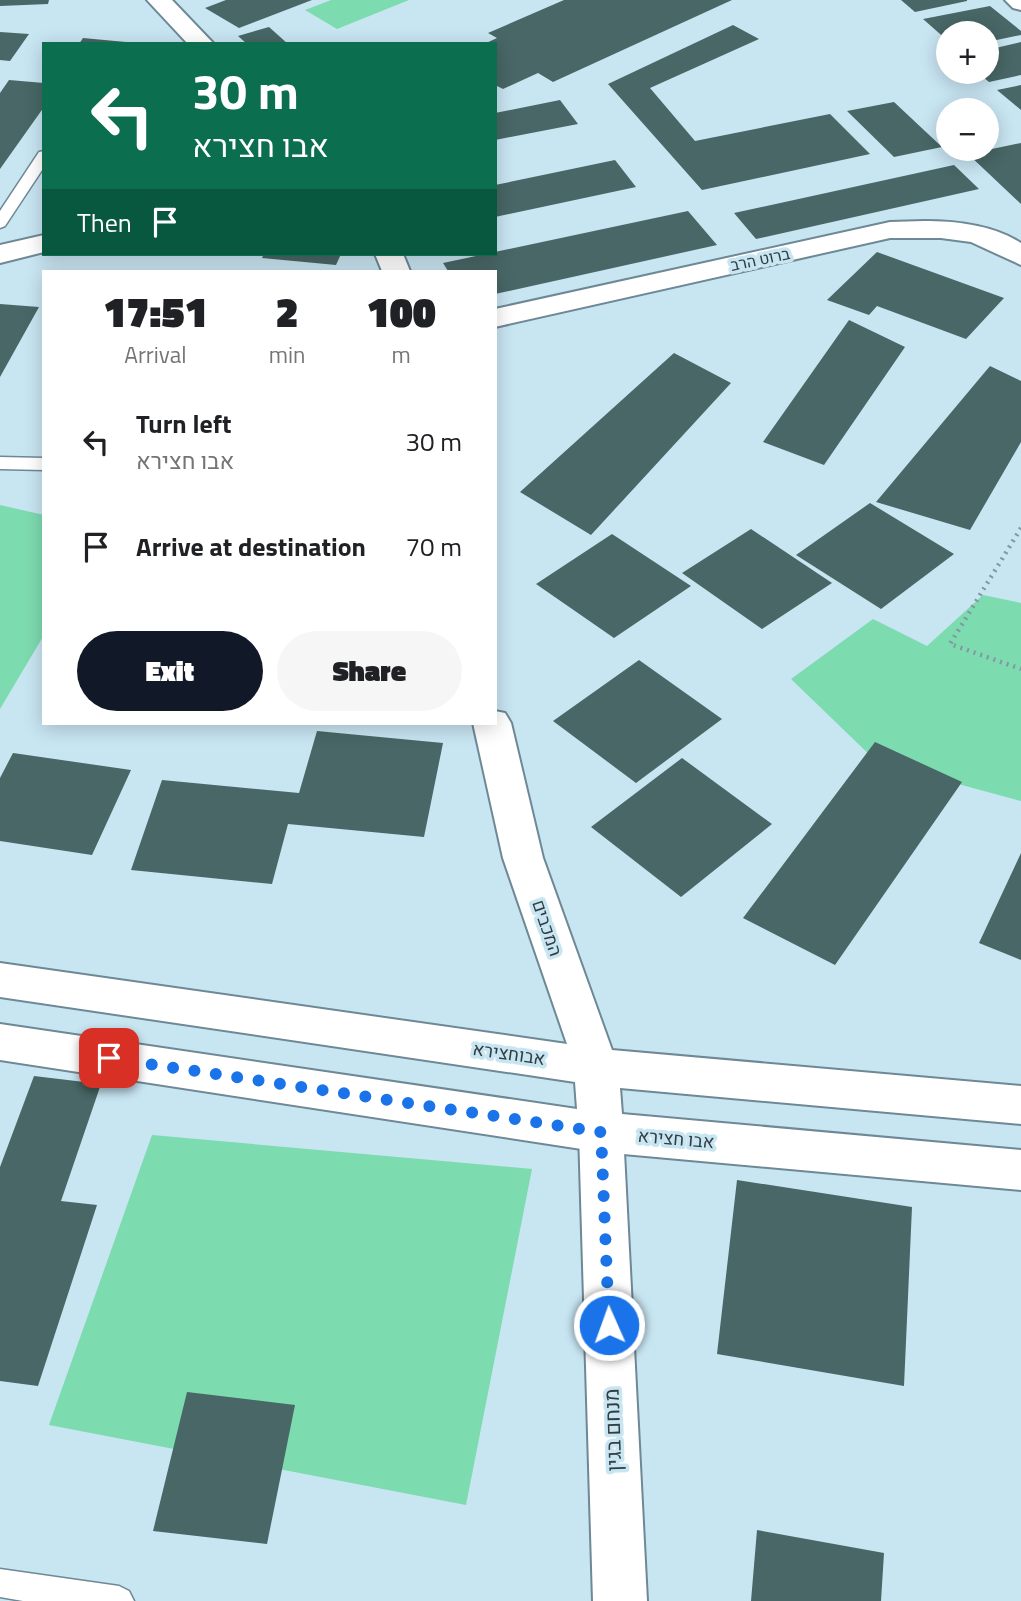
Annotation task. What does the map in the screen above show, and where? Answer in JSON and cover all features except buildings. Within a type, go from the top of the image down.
[{"type":"street","points":[[159,0],[200,42]]},
{"type":"street","name":"ברוט הרב","points":[[497,317],[890,230],[927,229],[975,233],[1011,247],[1021,256]]},
{"type":"street","points":[[0,254],[42,244]]},
{"type":"street","name":"המכבים","points":[[492,725],[523,858],[596,1067],[601,1132]]},
{"type":"street","name":"אבוחצירא","points":[[0,980],[596,1067],[1021,1104]]},
{"type":"street","name":"אבו חצירא","points":[[0,1042],[601,1132],[1021,1170]]},
{"type":"street","name":"מנחם בגין","points":[[601,1132],[620,1601]]},
{"type":"lane","points":[[0,223],[42,158]]},
{"type":"lane","points":[[0,463],[42,464]]},
{"type":"lane","points":[[0,1583],[118,1601]]},
{"type":"path","points":[[1021,528],[950,643],[1021,669]]},
{"type":"green space","points":[[331,0],[409,0],[337,29],[305,10]]},
{"type":"green space","points":[[0,505],[42,515],[42,638],[0,709]]},
{"type":"green space","points":[[983,595],[1021,603],[1021,801],[877,762],[791,679],[873,619],[927,646]]},
{"type":"green space","points":[[152,1135],[532,1169],[466,1505],[49,1425]]},
{"type":"route","points":[[109,1058],[601,1132],[609,1325]]}]
